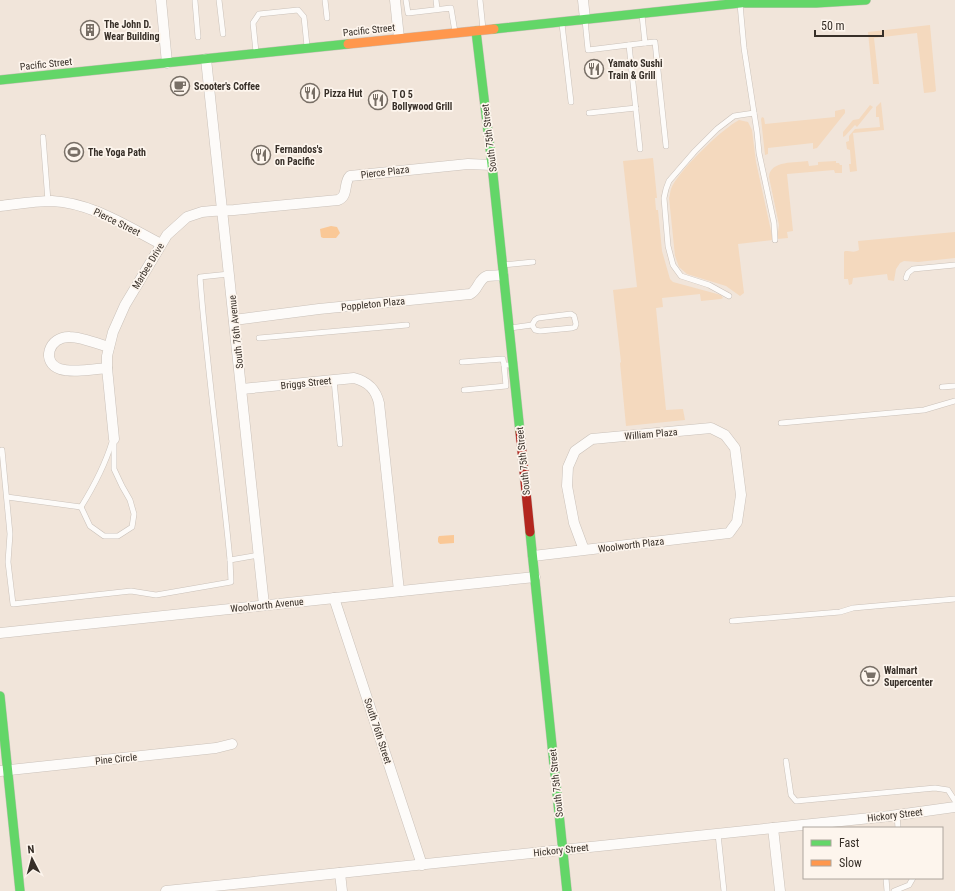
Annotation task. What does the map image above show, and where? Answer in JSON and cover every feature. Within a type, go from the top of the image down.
[{"type":"main road","name":"Pacific Street","points":[[0,80],[256,54],[307,47],[562,22],[740,3],[755,0]]},
{"type":"main road","name":"Pacific Street","points":[[740,3],[816,3],[866,0]]},
{"type":"main road","name":"South 75th Street","points":[[480,30],[509,328],[508,365],[533,556],[567,891]]},
{"type":"main road","points":[[0,696],[3,771],[20,891]]},
{"type":"street","points":[[161,0],[167,62]]},
{"type":"street","points":[[395,0],[399,38]]},
{"type":"street","points":[[583,0],[585,19]]},
{"type":"street","name":"South 76th Avenue","points":[[206,59],[264,605]]},
{"type":"street","name":"Pierce Plaza","points":[[222,211],[338,200],[344,195],[347,179],[350,176],[468,164],[492,165]]},
{"type":"street","name":"Pierce Street","points":[[0,206],[48,202],[68,203],[86,207],[98,211],[161,244]]},
{"type":"street","name":"Marbee Drive","points":[[108,352],[117,320],[169,232],[187,217],[202,212],[222,211]]},
{"type":"street","name":"Poppleton Plaza","points":[[234,320],[319,309],[470,294],[475,291],[482,279],[503,270]]},
{"type":"street","points":[[107,368],[61,369],[56,367],[52,362],[49,351],[53,342],[70,337],[108,352],[107,368],[114,439]]},
{"type":"street","name":"Briggs Street","points":[[242,389],[354,378],[370,385],[376,392],[379,403],[399,591]]},
{"type":"street","name":"William Plaza","points":[[584,550],[574,523],[567,486],[568,467],[575,451],[592,439],[711,428],[725,435],[734,448],[741,495],[737,522],[729,533]]},
{"type":"street","name":"Woolworth Plaza","points":[[533,556],[729,533]]},
{"type":"street","name":"Woolworth Avenue","points":[[0,633],[535,577]]},
{"type":"street","name":"South 76th Street","points":[[334,598],[422,865]]},
{"type":"street","name":"Pine Circle","points":[[3,771],[216,748],[232,744]]},
{"type":"street","name":"Hickory Street","points":[[166,891],[897,815],[955,807]]},
{"type":"street","points":[[773,828],[780,891]]},
{"type":"street","points":[[340,873],[342,891]]},
{"type":"lane","points":[[219,0],[223,34]]},
{"type":"lane","points":[[325,0],[327,18]]},
{"type":"lane","points":[[406,0],[408,13],[451,8],[455,33]]},
{"type":"lane","points":[[436,0],[437,9]]},
{"type":"lane","points":[[480,0],[480,30]]},
{"type":"lane","points":[[195,1],[198,37]]},
{"type":"lane","points":[[740,3],[744,48],[759,153],[774,223],[775,240]]},
{"type":"lane","points":[[256,54],[252,23],[259,14],[298,10],[304,17],[307,47]]},
{"type":"lane","points":[[642,13],[645,43]]},
{"type":"lane","points":[[585,19],[588,50],[655,42],[666,146]]},
{"type":"lane","points":[[562,22],[571,102]]},
{"type":"lane","points":[[629,45],[640,149]]},
{"type":"lane","points":[[589,113],[636,108]]},
{"type":"lane","points":[[729,296],[708,285],[681,276],[673,265],[668,246],[664,198],[669,181],[695,151],[717,129],[734,116],[754,113]]},
{"type":"lane","points":[[44,137],[48,202]]},
{"type":"lane","points":[[503,270],[533,262]]},
{"type":"lane","points":[[906,278],[912,269],[955,265]]},
{"type":"lane","points":[[2,450],[10,534],[8,562],[13,604],[131,591],[156,595],[231,582],[224,493],[204,330],[200,277],[229,274]]},
{"type":"lane","points":[[571,314],[574,316],[576,324],[575,327],[572,328],[540,331],[535,330],[532,325],[538,318],[571,314]]},
{"type":"lane","points":[[259,338],[407,325]]},
{"type":"lane","points":[[509,328],[532,325]]},
{"type":"lane","points":[[462,362],[503,359],[508,365],[506,386],[464,390]]},
{"type":"lane","points":[[334,380],[340,444]]},
{"type":"lane","points":[[942,387],[955,386]]},
{"type":"lane","points":[[781,423],[924,410],[955,401]]},
{"type":"lane","points":[[81,507],[90,526],[104,536],[118,536],[132,527],[134,514],[130,500],[114,470],[114,439]]},
{"type":"lane","points":[[81,507],[100,474],[114,439]]},
{"type":"lane","points":[[6,497],[81,507]]},
{"type":"lane","points":[[230,560],[259,554]]},
{"type":"lane","points":[[732,621],[840,612],[853,608],[955,599]]},
{"type":"lane","points":[[786,762],[791,795],[796,801],[934,788],[948,790],[955,801]]},
{"type":"lane","points":[[897,815],[898,827]]},
{"type":"lane","points":[[718,834],[724,891]]},
{"type":"lane","points":[[886,879],[887,891]]},
{"type":"lane","points":[[894,891],[909,885],[912,879]]},
{"type":"shaded area","points":[[930,25],[936,91],[924,93],[917,33],[874,38],[879,84],[873,84],[868,32]]},
{"type":"shaded area","points":[[881,102],[884,130],[853,133],[857,171],[850,172],[850,150],[847,149],[846,142],[849,141],[849,136],[855,129],[880,127],[879,117],[876,117],[876,107]]},
{"type":"shaded area","points":[[870,105],[873,107],[857,127],[855,125],[843,137],[843,132],[853,120],[859,119]]},
{"type":"shaded area","points":[[844,109],[845,113],[817,148],[813,149],[813,143],[768,148],[768,154],[765,155],[762,117],[764,118],[765,124],[835,117],[835,111]]},
{"type":"shaded area","points":[[739,120],[748,122],[752,130],[756,162],[773,240],[738,244],[744,293],[740,296],[726,286],[687,274],[679,267],[675,256],[669,198],[675,181],[682,172],[701,151],[722,132]]},
{"type":"shaded area","points":[[653,158],[657,198],[655,198],[656,210],[658,210],[662,251],[670,279],[673,282],[721,295],[723,298],[701,301],[700,294],[662,298],[663,307],[656,308],[666,410],[683,409],[685,420],[626,426],[613,290],[637,287],[623,161]]},
{"type":"shaded area","points":[[808,161],[809,166],[818,165],[818,162],[836,161],[836,163],[842,165],[842,173],[835,173],[834,170],[787,174],[793,231],[787,232],[788,238],[777,239],[779,225],[769,177],[770,172],[774,168],[784,163]]},
{"type":"shaded area","points":[[331,226],[337,227],[340,233],[336,238],[321,237],[320,229]]},
{"type":"shaded area","points":[[955,232],[955,258],[918,262],[904,261],[900,263],[896,269],[894,281],[888,280],[887,274],[853,278],[852,284],[849,285],[848,279],[844,279],[844,252],[854,252],[859,250],[858,241]]},
{"type":"shaded area","points":[[454,535],[454,543],[440,544],[438,542],[439,536]]},
{"type":"traffic: fast","points":[[494,29],[740,3],[755,0]]},
{"type":"traffic: fast","points":[[745,3],[816,3],[866,0]]},
{"type":"traffic: fast","points":[[476,31],[492,165],[520,432]]},
{"type":"traffic: fast","points":[[0,80],[348,44]]},
{"type":"traffic: fast","points":[[530,532],[567,891]]},
{"type":"traffic: fast","points":[[0,696],[20,891]]},
{"type":"traffic: slow","points":[[348,44],[494,29]]},
{"type":"traffic: jam","points":[[520,432],[530,532]]},
{"type":"place","name":"The John D. Wear Building","points":[[90,30]]},
{"type":"place","name":"Yamato Sushi Train & Grill","points":[[594,69]]},
{"type":"place","name":"Scooter's Coffee","points":[[180,86]]},
{"type":"place","name":"Pizza Hut","points":[[310,93]]},
{"type":"place","name":"T O 5 Bollywood Grill","points":[[378,100]]},
{"type":"place","name":"The Yoga Path","points":[[74,152]]},
{"type":"place","name":"Fernandos's on Pacific","points":[[261,155]]},
{"type":"place","name":"Walmart Supercenter","points":[[870,676]]}]
